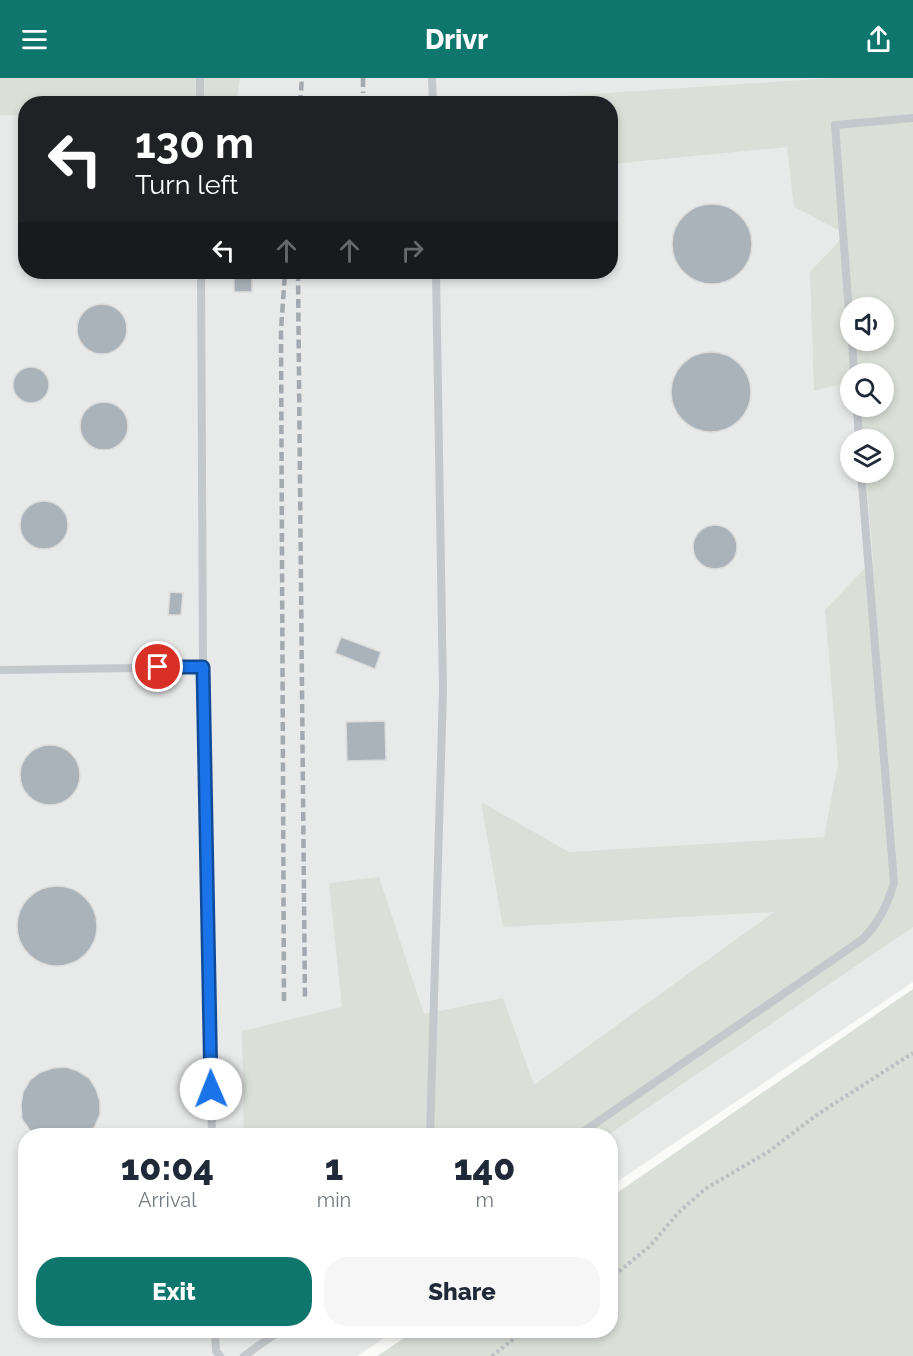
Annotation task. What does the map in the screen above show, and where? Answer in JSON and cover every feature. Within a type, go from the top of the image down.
[{"type":"lane","points":[[200,78],[200,96]]},
{"type":"lane","points":[[432,78],[433,96]]},
{"type":"lane","points":[[848,297],[835,125],[913,118]]},
{"type":"lane","points":[[201,279],[203,667],[212,1128]]},
{"type":"lane","points":[[429,1128],[443,690],[436,279]]},
{"type":"lane","points":[[589,1128],[863,939],[877,923],[888,904],[894,883],[862,483]]},
{"type":"lane","points":[[0,670],[203,667]]},
{"type":"lane","points":[[215,1338],[216,1351],[220,1356]]},
{"type":"lane","points":[[244,1356],[270,1338]]},
{"type":"path","points":[[618,1272],[650,1246],[678,1214],[705,1189],[768,1152],[818,1114],[913,1053]]},
{"type":"path","points":[[492,1356],[515,1338]]},
{"type":"shaded area","points":[[0,78],[913,78],[913,982],[618,1181],[618,1128],[18,1128],[18,1338],[384,1338],[357,1356],[0,1356]]},
{"type":"shaded area","points":[[0,78],[240,78],[237,96],[18,96],[18,115],[0,115]]},
{"type":"shaded area","points":[[833,78],[913,78],[913,927],[618,1128],[244,1128],[242,1031],[342,1007],[329,883],[379,877],[424,1014],[503,998],[534,1085],[774,912],[503,927],[481,802],[569,852],[824,837],[838,764],[825,610],[873,560],[867,483],[894,483],[894,429],[862,429],[861,417],[894,417],[894,363],[840,363],[840,384],[814,391],[810,272],[846,234],[794,207],[787,147],[618,163],[618,96],[563,96]]},
{"type":"shaded area","points":[[913,989],[913,1356],[377,1356],[404,1338],[618,1338],[618,1192]]},
{"type":"building","points":[[712,204],[727,207],[740,216],[749,229],[752,244],[749,259],[740,272],[727,281],[712,284],[697,281],[684,272],[675,259],[672,244],[675,229],[684,216],[697,207]]},
{"type":"building","points":[[234,279],[252,279],[252,292],[234,292]]},
{"type":"building","points":[[97,304],[107,304],[120,311],[127,324],[127,334],[120,347],[107,354],[97,354],[88,350],[81,343],[77,334],[77,324],[81,315],[88,308]]},
{"type":"building","points":[[711,352],[726,355],[739,364],[748,377],[751,392],[748,407],[739,420],[726,429],[711,432],[696,429],[683,420],[674,407],[671,392],[674,377],[683,364],[696,355]]},
{"type":"building","points":[[31,367],[44,372],[49,385],[44,398],[31,403],[18,398],[13,385],[18,372]]},
{"type":"building","points":[[99,402],[109,402],[124,412],[128,426],[127,435],[118,446],[109,450],[99,450],[84,440],[80,431],[80,421],[90,406]]},
{"type":"building","points":[[44,501],[61,508],[68,525],[61,542],[44,549],[27,542],[20,525],[27,508]]},
{"type":"building","points":[[715,525],[724,526],[731,531],[736,538],[736,556],[731,563],[724,568],[715,569],[706,568],[699,563],[694,556],[693,547],[694,538],[699,531],[706,526]]},
{"type":"building","points":[[170,592],[183,593],[181,615],[168,615]]},
{"type":"building","points":[[341,637],[381,652],[375,669],[335,653]]},
{"type":"building","points":[[385,721],[386,760],[347,761],[346,722]]},
{"type":"building","points":[[50,745],[67,750],[75,758],[80,775],[75,792],[67,800],[50,805],[33,800],[25,792],[20,775],[25,758],[33,750]]},
{"type":"building","points":[[57,886],[72,889],[85,898],[94,911],[97,926],[94,941],[85,954],[72,963],[57,966],[42,963],[29,954],[20,941],[17,926],[20,911],[29,898],[42,889]]},
{"type":"building","points":[[66,1067],[89,1078],[100,1101],[100,1114],[94,1128],[28,1128],[22,1119],[23,1092],[30,1080],[41,1072]]},
{"type":"railway","points":[[301,96],[302,78]]},
{"type":"railway","points":[[363,78],[363,93]]},
{"type":"railway","points":[[284,1001],[281,330],[285,279]]},
{"type":"railway","points":[[298,279],[305,1001]]},
{"type":"route","points":[[158,667],[203,667],[211,1089]]}]
